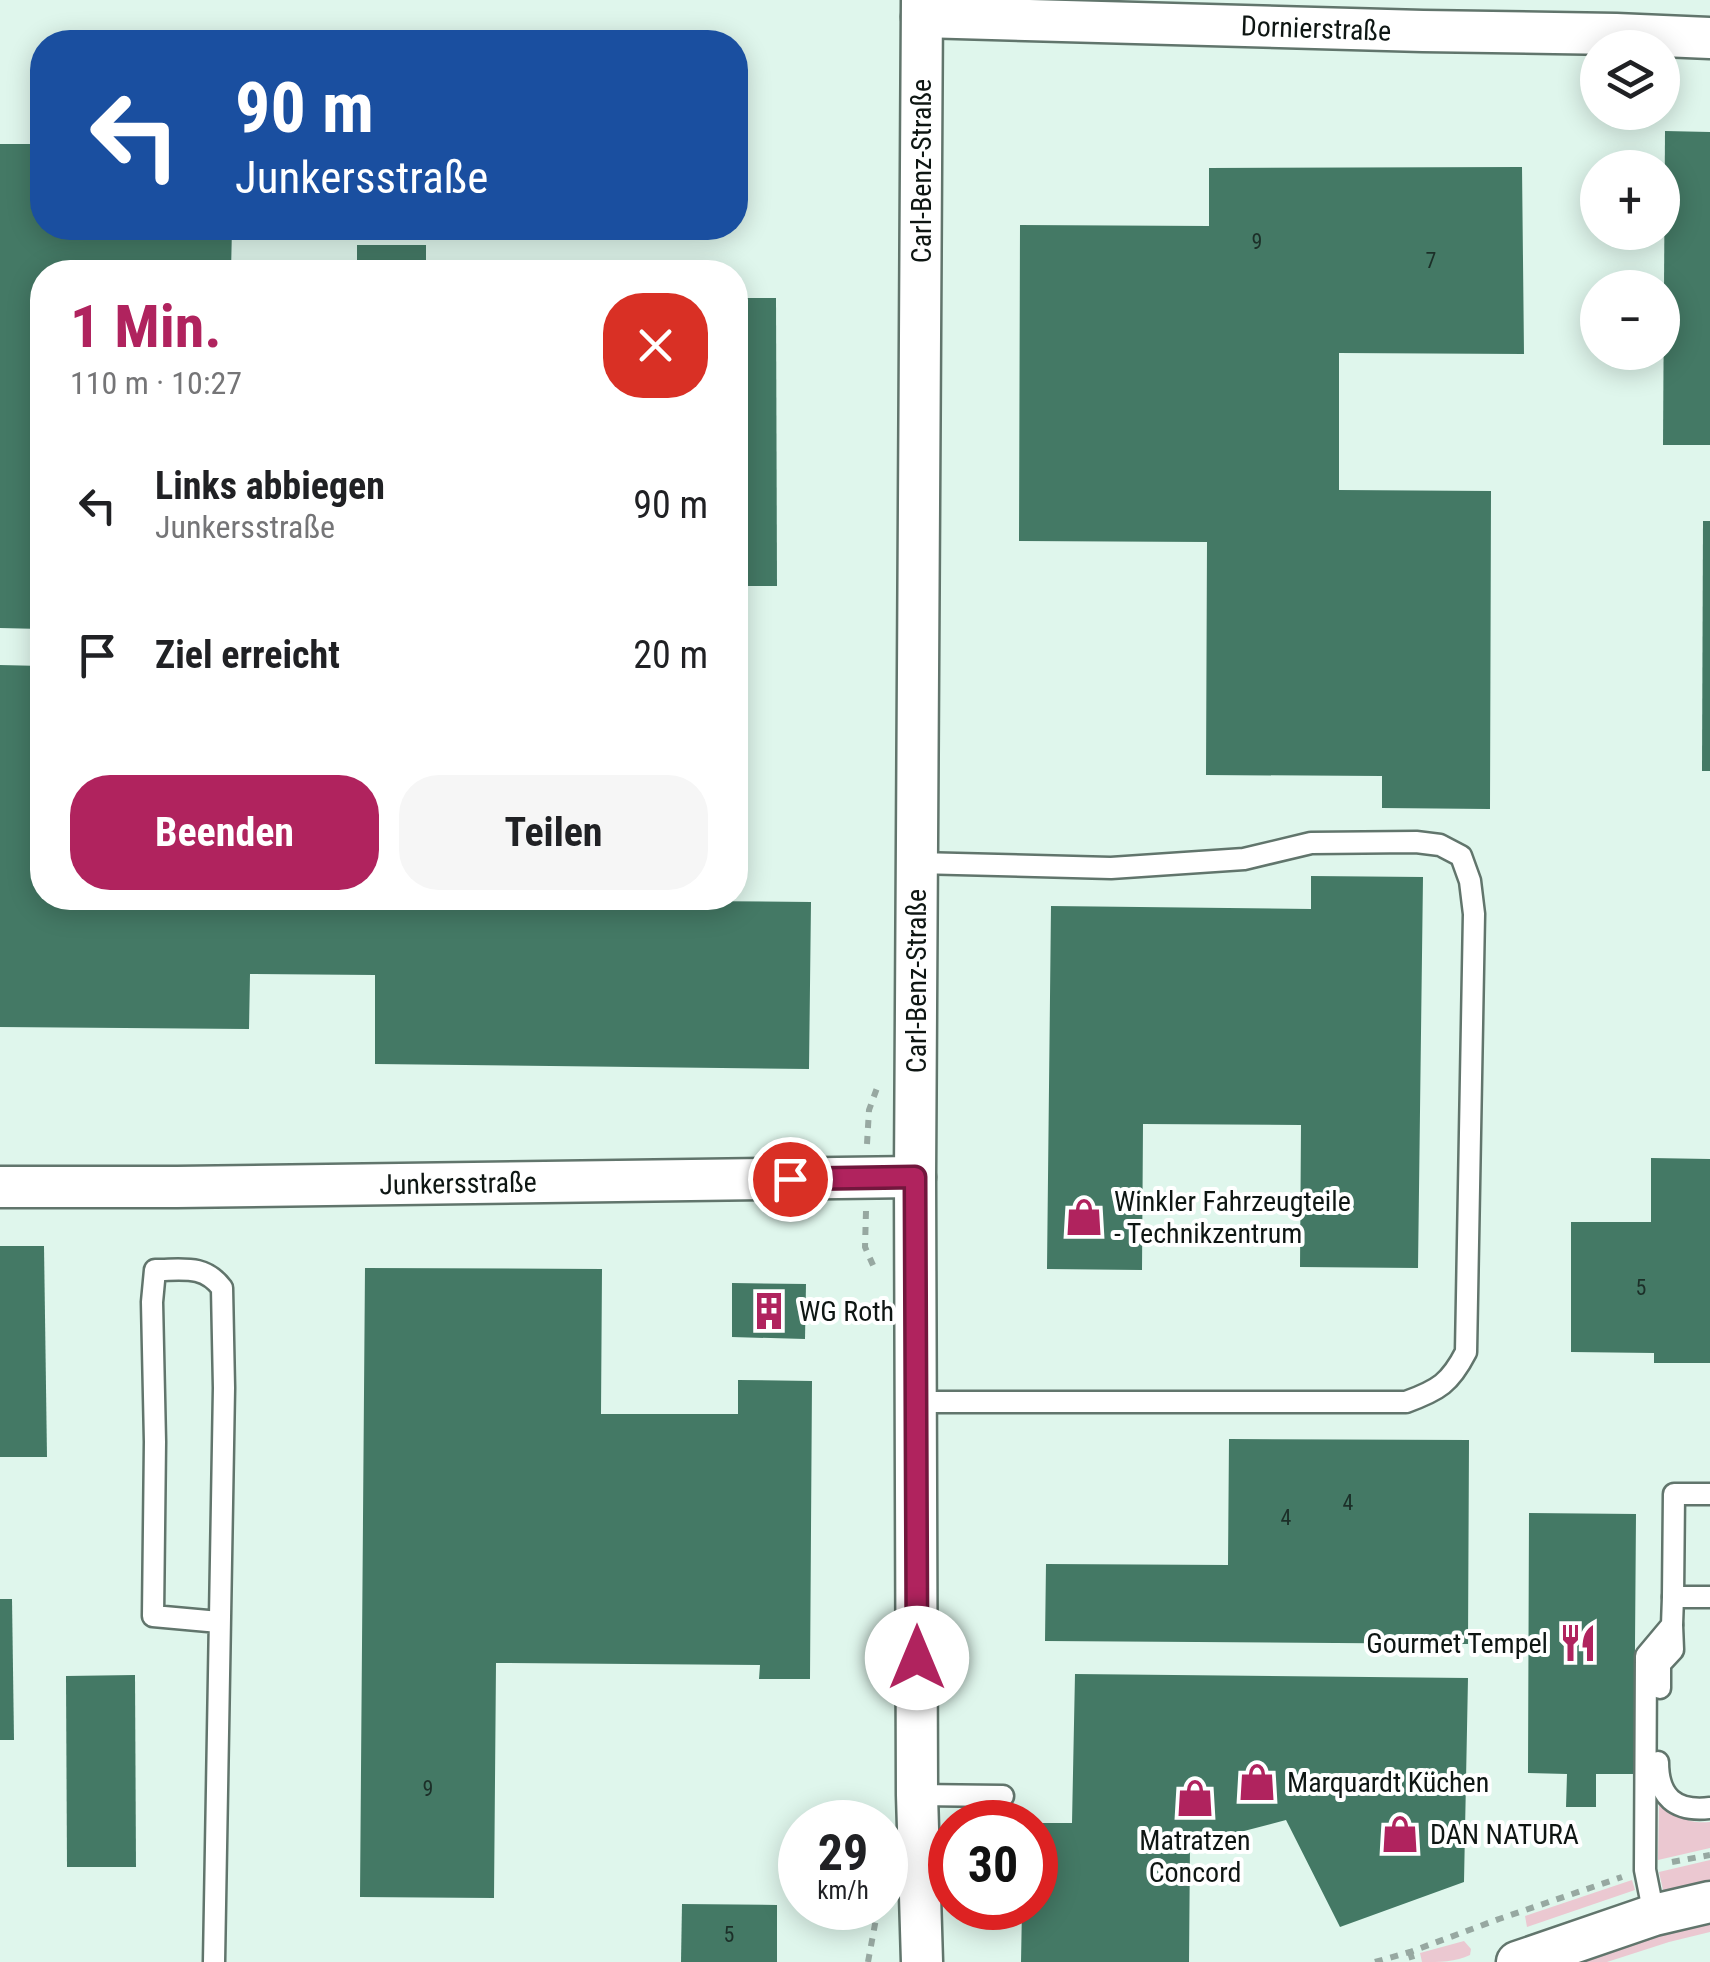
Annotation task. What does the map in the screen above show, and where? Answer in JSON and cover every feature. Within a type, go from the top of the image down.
[{"type":"street","name":"Dornierstraße","points":[[922,8],[1423,31],[1710,38]]},
{"type":"street","name":"Carl-Benz-Straße","points":[[922,8],[915,1177],[917,1795],[922,1962]]},
{"type":"street","name":"Junkersstraße","points":[[0,1187],[915,1177]]},
{"type":"street","points":[[1517,1962],[1654,1915],[1710,1902]]},
{"type":"lane","points":[[916,863],[1112,868],[1244,859],[1311,843],[1416,842],[1440,845],[1461,856],[1470,881],[1474,914],[1466,1352],[1454,1375],[1430,1393],[1406,1402],[916,1402]]},
{"type":"lane","points":[[214,1962],[224,1388],[222,1288],[214,1277],[201,1271],[155,1270],[153,1616],[219,1622]]},
{"type":"lane","points":[[1710,1494],[1674,1494],[1674,1650],[1660,1664],[1658,1783],[1669,1800],[1688,1809],[1710,1808]]},
{"type":"lane","points":[[1674,1597],[1710,1598]]},
{"type":"lane","points":[[1654,1915],[1645,1870],[1646,1656],[1672,1626]]},
{"type":"lane","points":[[917,1795],[1003,1796]]},
{"type":"path","points":[[1375,1962],[1645,1870],[1710,1855]]},
{"type":"path","points":[[868,1962],[874,1930]]},
{"type":"path","points":[[1410,1952],[1413,1962]]},
{"type":"shaded area","points":[[1659,1802],[1688,1820],[1710,1822],[1710,1848],[1658,1860]]},
{"type":"shaded area","points":[[1710,1860],[1710,1883],[1671,1893],[1663,1890],[1659,1872]]},
{"type":"shaded area","points":[[1632,1880],[1635,1890],[1527,1927],[1525,1916]]},
{"type":"shaded area","points":[[1710,1921],[1710,1932],[1607,1962],[1569,1962]]},
{"type":"shaded area","points":[[1464,1941],[1471,1949],[1470,1955],[1422,1962],[1420,1953]]},
{"type":"building","points":[[1665,131],[1710,132],[1710,445],[1663,445],[1663,370],[1680,370],[1680,270],[1664,270],[1664,250],[1680,250],[1680,150],[1665,150]]},
{"type":"building","points":[[0,144],[30,144],[30,240],[232,240],[231,260],[30,260],[30,629],[0,628]]},
{"type":"building","points":[[1522,167],[1524,354],[1339,353],[1339,490],[1491,491],[1490,809],[1382,808],[1382,776],[1206,775],[1207,542],[1019,541],[1020,225],[1209,226],[1209,168]]},
{"type":"building","points":[[357,245],[426,245],[426,260],[357,260]]},
{"type":"building","points":[[748,298],[776,298],[777,586],[748,586]]},
{"type":"building","points":[[1703,521],[1710,521],[1710,771],[1702,771]]},
{"type":"building","points":[[0,665],[30,666],[30,910],[748,910],[748,901],[811,902],[809,1069],[375,1064],[375,975],[250,974],[249,1029],[0,1027]]},
{"type":"building","points":[[1311,876],[1423,877],[1418,1268],[1300,1267],[1301,1125],[1143,1124],[1142,1270],[1047,1269],[1051,906],[1311,909]]},
{"type":"building","points":[[1651,1158],[1710,1159],[1710,1363],[1654,1363],[1654,1353],[1571,1352],[1571,1222],[1651,1222]]},
{"type":"building","points":[[0,1246],[44,1246],[47,1457],[0,1457]]},
{"type":"building","points":[[365,1268],[602,1269],[601,1414],[738,1414],[738,1380],[812,1381],[810,1679],[759,1679],[760,1665],[496,1663],[494,1898],[360,1897]]},
{"type":"building","name":"WG Roth","points":[[732,1283],[806,1284],[805,1339],[732,1337]]},
{"type":"building","points":[[1229,1439],[1469,1440],[1468,1644],[1045,1641],[1046,1564],[1228,1565]]},
{"type":"building","points":[[1529,1513],[1636,1514],[1634,1774],[1596,1774],[1596,1807],[1566,1807],[1567,1774],[1528,1773]]},
{"type":"building","points":[[0,1599],[12,1599],[14,1740],[0,1740]]},
{"type":"building","points":[[1075,1674],[1468,1678],[1464,1882],[1340,1927],[1286,1820],[1190,1845],[1189,1962],[1021,1962],[1022,1930],[1058,1930],[1058,1823],[1072,1823]]},
{"type":"building","points":[[135,1675],[136,1867],[67,1867],[66,1676]]},
{"type":"building","points":[[682,1904],[777,1905],[777,1962],[681,1962]]},
{"type":"place","name":"Winkler Fahrzeugteile - Technikzentrum","points":[[1084,1217]]},
{"type":"place","name":"WG Roth","points":[[769,1311]]},
{"type":"place","name":"Gourmet Tempel","points":[[1578,1643]]},
{"type":"place","name":"Marquardt Küchen","points":[[1257,1782]]},
{"type":"place","name":"Matratzen Concord","points":[[1195,1798]]},
{"type":"place","name":"DAN NATURA","points":[[1400,1834]]},
{"type":"route","points":[[790,1179],[915,1177],[917,1658]]}]
